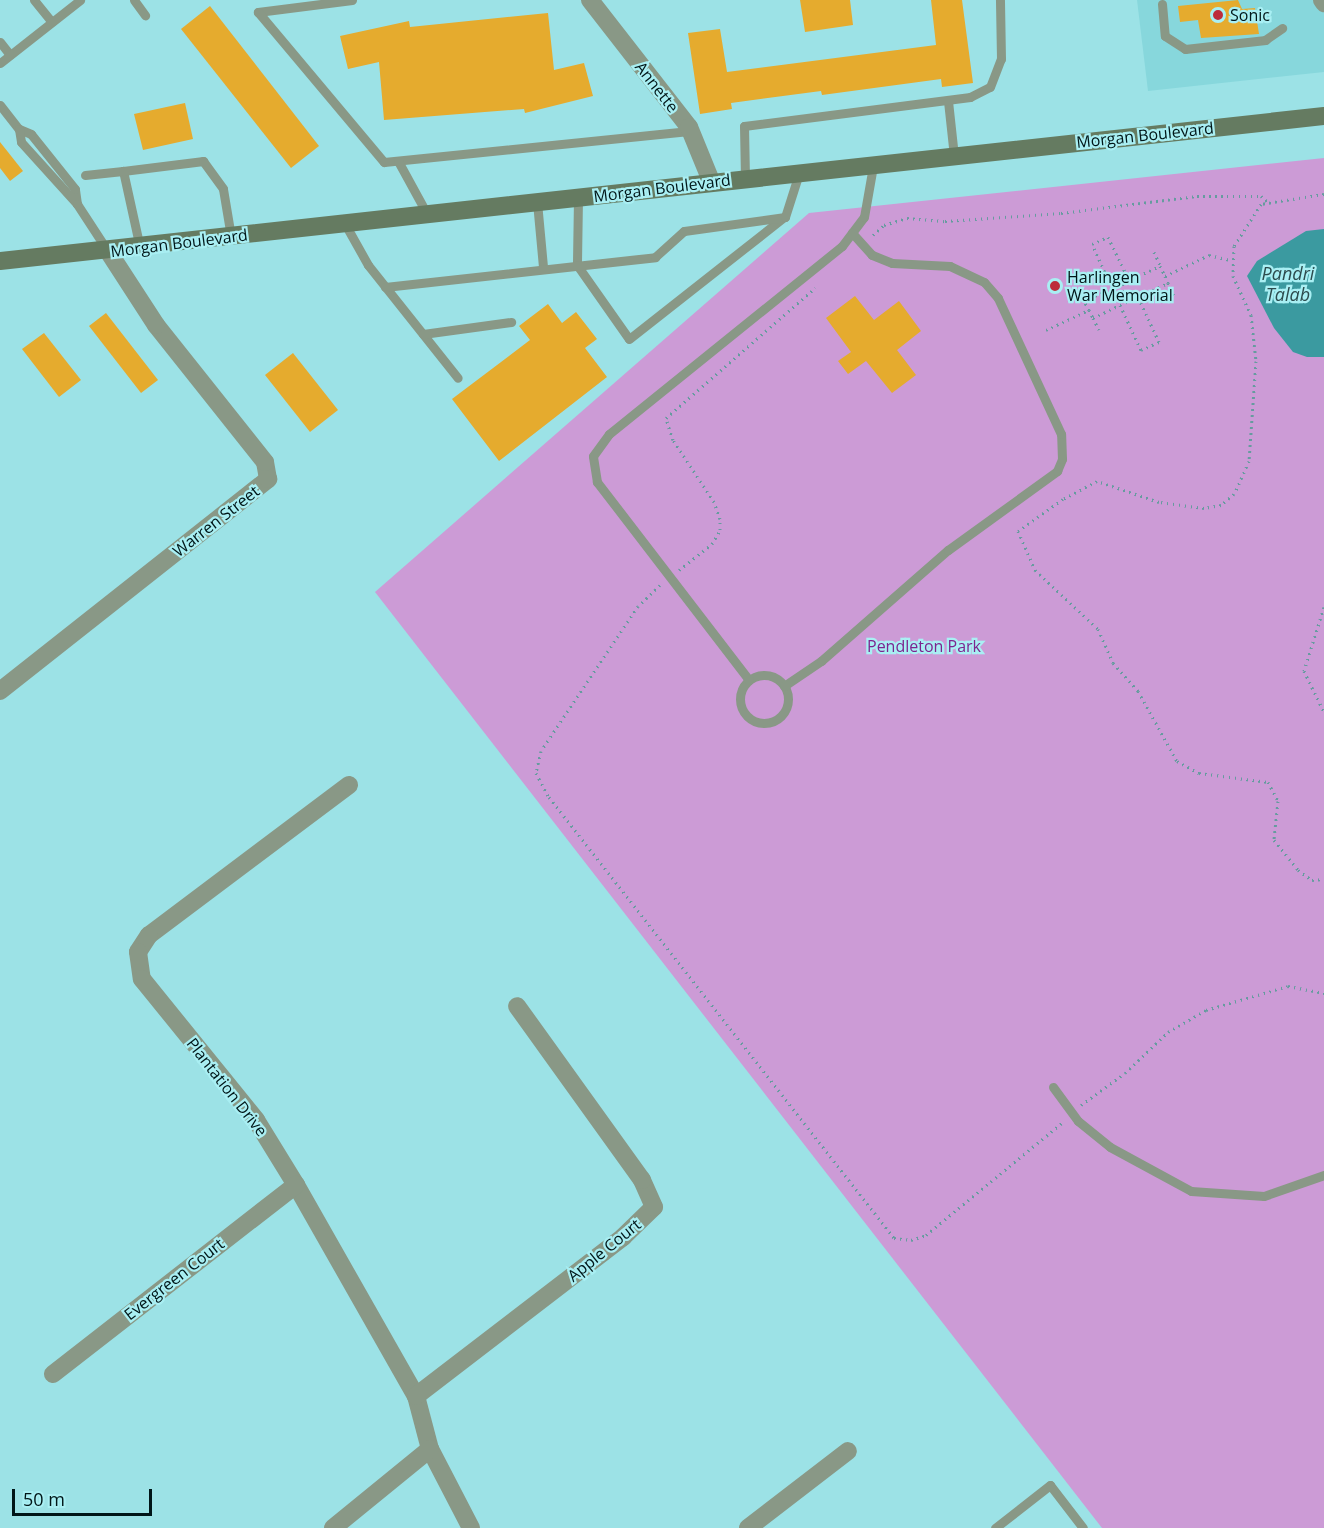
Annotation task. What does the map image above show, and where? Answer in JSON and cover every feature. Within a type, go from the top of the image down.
[{"type":"main road","name":"Morgan Boulevard","points":[[0,261],[140,248],[746,178],[1324,116]]},
{"type":"street","name":"Annette","points":[[590,0],[691,132],[711,182]]},
{"type":"street","name":"Warren Street","points":[[0,691],[268,479],[265,462],[156,326],[108,251]]},
{"type":"street","name":"Plantation Drive","points":[[349,784],[149,935],[138,952],[142,979],[256,1120],[296,1185],[416,1396],[430,1449],[471,1528]]},
{"type":"street","name":"Apple Court","points":[[416,1396],[623,1238],[654,1207],[642,1180],[517,1006]]},
{"type":"street","name":"Evergreen Court","points":[[53,1374],[296,1185]]},
{"type":"street","points":[[333,1528],[430,1449]]},
{"type":"street","points":[[748,1528],[848,1451]]},
{"type":"lane","points":[[34,0],[52,22]]},
{"type":"lane","points":[[0,63],[80,0]]},
{"type":"lane","points":[[134,0],[145,15]]},
{"type":"lane","points":[[352,0],[258,12],[384,162],[691,132]]},
{"type":"lane","points":[[746,178],[744,126],[970,98],[998,76],[1000,0]]},
{"type":"lane","points":[[1162,4],[1165,36],[1185,49],[1265,40],[1282,28]]},
{"type":"lane","points":[[0,42],[10,55]]},
{"type":"lane","points":[[948,101],[954,156]]},
{"type":"lane","points":[[0,105],[19,129],[31,134],[75,189],[77,204],[108,251]]},
{"type":"lane","points":[[398,160],[427,214]]},
{"type":"lane","points":[[85,175],[203,161],[223,189],[231,237]]},
{"type":"lane","points":[[749,680],[597,482],[592,456],[609,434],[852,233],[864,217],[873,165]]},
{"type":"lane","points":[[123,171],[140,248]]},
{"type":"lane","points":[[578,198],[577,265],[629,339],[785,217],[799,173]]},
{"type":"lane","points":[[537,202],[543,267]]},
{"type":"lane","points":[[385,287],[543,267],[655,256],[684,231],[785,217]]},
{"type":"lane","points":[[345,224],[385,287],[458,378]]},
{"type":"lane","points":[[784,686],[821,661],[948,550],[1057,471],[1062,459],[1061,434],[998,298],[984,282],[950,266],[892,263],[872,255],[852,233]]},
{"type":"lane","points":[[423,334],[511,322]]},
{"type":"lane","points":[[764,675],[784,686],[785,709],[775,720],[759,722],[742,708],[740,692],[749,680],[764,675]]},
{"type":"lane","points":[[1053,1087],[1072,1113],[1110,1147],[1191,1191],[1264,1196],[1324,1175]]},
{"type":"lane","points":[[995,1528],[1050,1485],[1083,1528]]},
{"type":"path","points":[[1324,194],[1268,202],[1250,215],[1231,260],[1256,338],[1249,461],[1234,494],[1221,505],[1204,508],[1159,502],[1098,482],[1063,499],[1018,531],[1035,570],[1098,629],[1113,663],[1138,690],[1177,761],[1199,774],[1269,782],[1278,801],[1274,840],[1298,870],[1312,880],[1324,879]]},
{"type":"path","points":[[864,245],[884,225],[907,218],[945,221],[1061,213],[1197,196],[1261,196],[1268,202]]},
{"type":"path","points":[[1112,288],[1092,244],[1108,237],[1129,280]]},
{"type":"path","points":[[1154,252],[1175,298]]},
{"type":"path","points":[[1165,276],[1209,255],[1231,260]]},
{"type":"path","points":[[1084,301],[1161,267]]},
{"type":"path","points":[[1093,318],[1168,283]]},
{"type":"path","points":[[1122,284],[1129,301]]},
{"type":"path","points":[[818,285],[666,418],[673,440],[714,502],[720,530],[712,544],[638,606],[541,751],[536,773],[549,797],[894,1238],[911,1240],[926,1235],[1186,1020],[1268,990],[1287,986],[1324,993]]},
{"type":"path","points":[[1078,288],[1099,330]]},
{"type":"path","points":[[1120,305],[1142,350],[1158,342],[1138,297]]},
{"type":"path","points":[[1046,330],[1089,310]]},
{"type":"path","points":[[1324,607],[1304,671],[1324,712]]},
{"type":"shaded area","points":[[1137,0],[1324,0],[1324,72],[1148,91]]},
{"type":"green space","name":"Pendleton Park","points":[[1324,158],[1324,1528],[1102,1528],[375,592],[809,213]]},
{"type":"water","name":"Pandri Talab","points":[[1324,229],[1324,357],[1307,357],[1293,352],[1274,328],[1247,276],[1257,261],[1306,231]]},
{"type":"building","points":[[800,0],[850,0],[853,25],[805,32]]},
{"type":"building","points":[[931,0],[962,0],[973,83],[942,87],[941,79],[822,95],[821,91],[731,103],[732,109],[700,114],[688,33],[720,29],[727,72],[936,45]]},
{"type":"building","name":"Sonic","points":[[1238,0],[1242,9],[1255,8],[1259,34],[1201,38],[1198,20],[1180,22],[1178,6]]},
{"type":"building","points":[[210,6],[319,146],[291,168],[181,29]]},
{"type":"building","points":[[548,13],[554,70],[584,63],[593,96],[525,113],[524,109],[384,120],[379,62],[348,69],[340,36],[409,21],[410,27]]},
{"type":"building","points":[[185,103],[193,139],[143,150],[134,114]]},
{"type":"building","points":[[0,142],[23,171],[10,181],[0,168]]},
{"type":"building","points":[[855,296],[874,320],[899,301],[921,331],[897,350],[916,375],[892,393],[866,361],[848,374],[838,361],[851,352],[826,318]]},
{"type":"building","points":[[548,304],[562,323],[576,312],[597,339],[585,348],[607,377],[499,461],[452,399],[530,340],[519,326]]},
{"type":"building","points":[[106,313],[158,380],[141,393],[89,326]]},
{"type":"building","points":[[44,333],[81,380],[59,397],[22,349]]},
{"type":"building","points":[[293,353],[338,410],[310,432],[265,375]]},
{"type":"place","name":"Sonic","points":[[1218,15]]},
{"type":"place","name":"Harlingen War Memorial","points":[[1055,286]]}]
